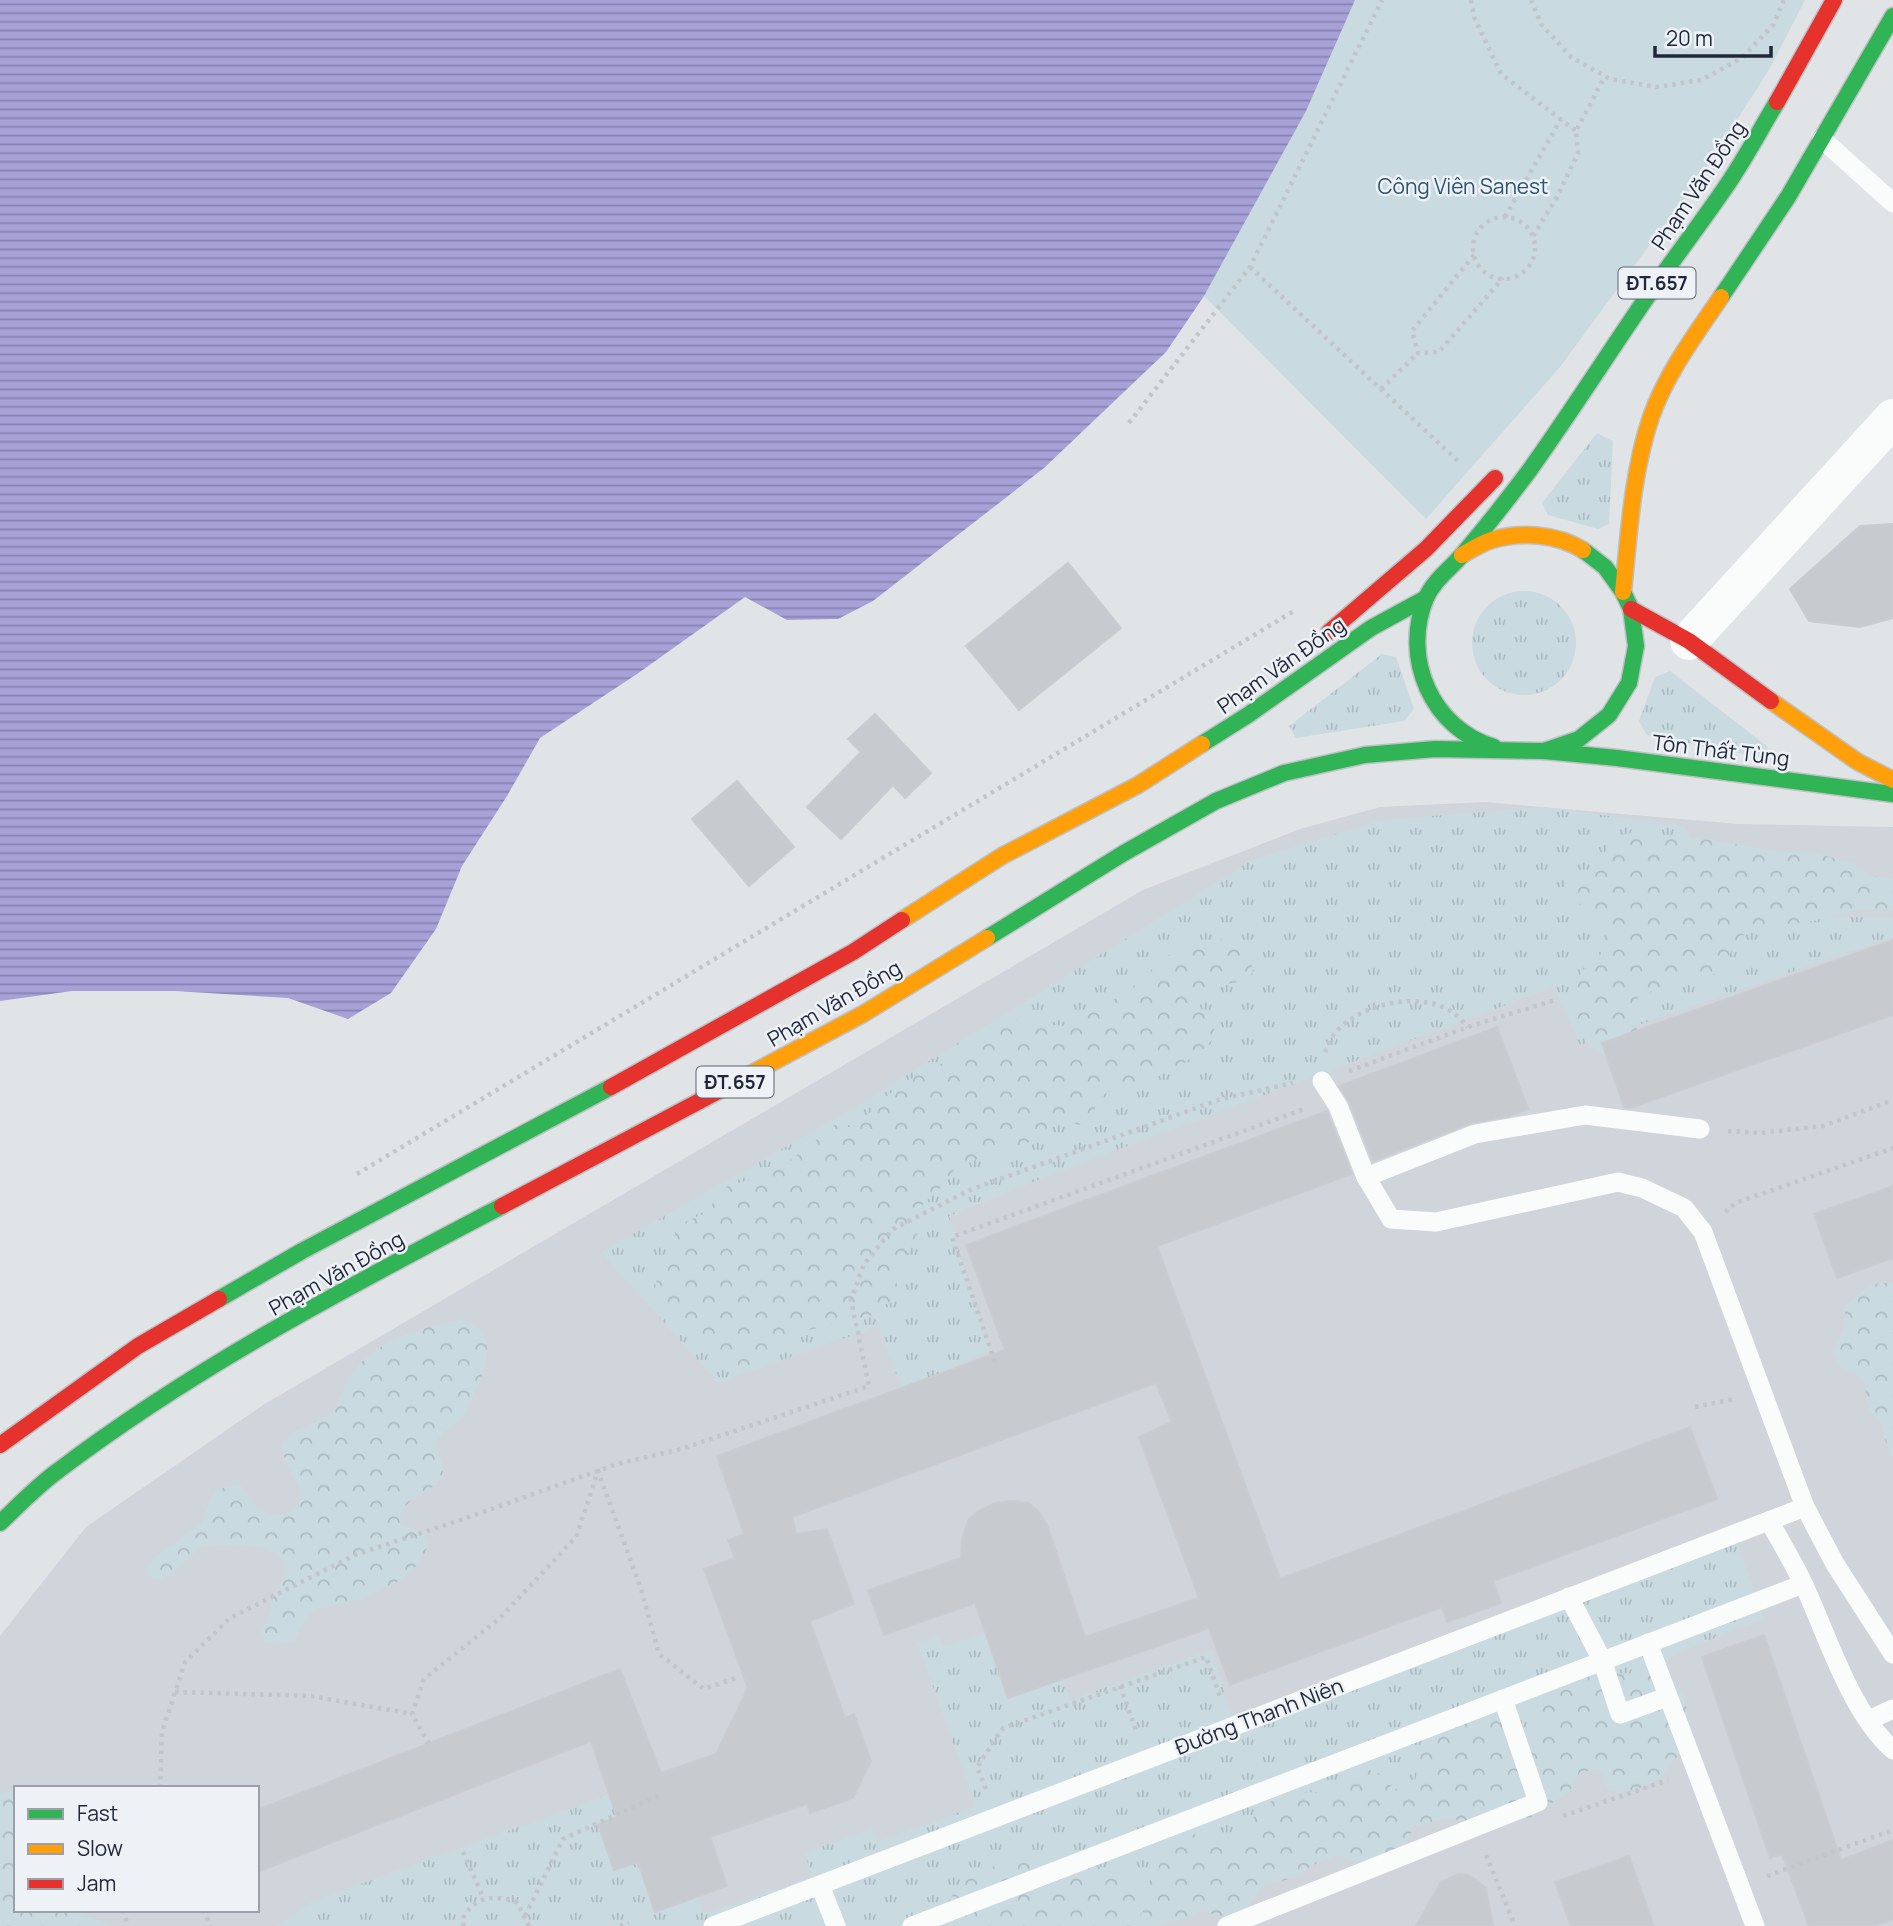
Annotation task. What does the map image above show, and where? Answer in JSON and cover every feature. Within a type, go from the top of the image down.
[{"type":"main road","name":"Phạm Văn Đồng","points":[[1509,752],[1477,742],[1450,723],[1430,696],[1418,665],[1417,631],[1426,598],[1448,567],[1462,555],[1529,470],[1647,297],[1727,186],[1834,0]]},
{"type":"main road","name":"ĐT.657","points":[[1623,592],[1635,484],[1651,417],[1680,357],[1787,197],[1893,16]]},
{"type":"main road","points":[[1541,426],[1647,297]]},
{"type":"main road","points":[[1314,643],[1426,549],[1504,467]]},
{"type":"main road","name":"Phạm Văn Đồng","points":[[0,1523],[57,1471],[167,1393],[332,1296],[863,1014],[1124,853],[1216,801],[1284,773],[1365,755],[1435,749],[1544,751],[1580,739],[1609,715],[1629,683],[1636,646],[1631,609],[1623,592],[1605,567],[1580,548],[1551,537],[1520,534],[1490,541],[1462,555]]},
{"type":"main road","name":"Phạm Văn Đồng","points":[[0,1445],[138,1346],[302,1251],[677,1052],[853,952],[1002,856],[1138,785],[1248,715],[1371,628],[1426,598]]},
{"type":"main road","name":"Tôn Thất Tùng","points":[[1631,609],[1689,641],[1819,736],[1858,762],[1893,780]]},
{"type":"main road","points":[[1002,856],[1202,725]]},
{"type":"main road","name":"Tôn Thất Tùng","points":[[1544,751],[1893,794]]},
{"type":"street","points":[[1689,641],[1893,418]]},
{"type":"lane","points":[[1822,139],[1893,203]]},
{"type":"lane","points":[[1322,1081],[1338,1106],[1366,1177],[1391,1219],[1436,1222],[1618,1182],[1642,1188],[1684,1208],[1703,1232],[1805,1507],[1835,1564],[1893,1654]]},
{"type":"lane","points":[[1366,1177],[1475,1134],[1585,1115],[1700,1129]]},
{"type":"lane","name":"Đường Thanh Niên","points":[[713,1926],[1805,1507]]},
{"type":"lane","points":[[1769,1521],[1803,1584],[1827,1643],[1868,1720],[1893,1750]]},
{"type":"lane","points":[[912,1926],[1803,1584]]},
{"type":"lane","points":[[1569,1597],[1602,1660],[1620,1714],[1667,1697]]},
{"type":"lane","points":[[1648,1643],[1755,1926]]},
{"type":"lane","points":[[1232,1925],[1538,1802],[1503,1699]]},
{"type":"lane","points":[[1868,1720],[1893,1709]]},
{"type":"lane","points":[[820,1885],[836,1926]]},
{"type":"path","points":[[1129,423],[1250,267],[1382,0]]},
{"type":"path","points":[[1471,0],[1475,17],[1502,74],[1576,131]]},
{"type":"path","points":[[1531,0],[1541,23],[1571,57],[1610,79],[1656,87],[1701,80],[1742,58],[1773,25],[1784,0]]},
{"type":"path","points":[[1533,236],[1557,197],[1578,153],[1576,131],[1605,76]]},
{"type":"path","points":[[1505,217],[1561,119]]},
{"type":"path","points":[[1505,217],[1523,223],[1533,236],[1535,250],[1528,268],[1519,275],[1503,278],[1489,275],[1481,268],[1474,255],[1474,239],[1479,229],[1495,218],[1505,217]]},
{"type":"path","points":[[1418,353],[1412,331],[1474,255]]},
{"type":"path","points":[[1250,267],[1460,463]]},
{"type":"path","points":[[1381,389],[1418,353],[1439,352],[1503,278]]},
{"type":"path","points":[[354,1176],[1299,608]]},
{"type":"path","points":[[160,1786],[163,1732],[185,1662],[230,1618],[355,1555],[598,1471],[678,1450],[869,1387],[851,1300],[864,1264],[893,1229],[970,1190],[1221,1099],[1301,1081],[1322,1081],[1468,1027],[1558,999]]},
{"type":"path","points":[[995,1362],[952,1237],[1329,1100],[1319,1063],[1336,1032],[1370,1007],[1398,1001],[1430,1004],[1451,1011],[1468,1027]]},
{"type":"path","points":[[1700,1129],[1760,1133],[1823,1126],[1893,1100]]},
{"type":"path","points":[[1703,1232],[1735,1203],[1893,1148]]},
{"type":"path","points":[[598,1471],[641,1588],[659,1654],[704,1689],[736,1678]]},
{"type":"path","points":[[429,1744],[412,1714],[424,1679],[500,1618],[576,1537],[598,1471]]},
{"type":"path","points":[[989,1795],[977,1767],[1003,1728],[1206,1657],[1224,1710]]},
{"type":"path","points":[[1120,1686],[1140,1741]]},
{"type":"path","points":[[175,1692],[311,1696],[412,1714]]},
{"type":"path","points":[[525,1916],[563,1839],[660,1795]]},
{"type":"path","points":[[1763,1877],[1893,1830]]},
{"type":"path","points":[[1481,1844],[1515,1926]]},
{"type":"path","points":[[463,1852],[484,1899]]},
{"type":"path","points":[[464,1926],[462,1920],[468,1909],[484,1899],[505,1898],[517,1903],[529,1926]]},
{"type":"path","points":[[620,1926],[629,1923]]},
{"type":"shaded area","points":[[0,0],[1355,0],[1306,111],[1204,296],[1166,352],[1044,468],[873,601],[838,619],[787,620],[745,597],[637,674],[540,738],[462,866],[436,929],[391,993],[348,1019],[288,998],[175,991],[72,991],[0,1001]]},
{"type":"shaded area","points":[[1484,802],[1739,824],[1893,827],[1893,1926],[0,1926],[0,1636],[86,1527],[263,1405],[1143,890],[1300,829],[1380,807]]},
{"type":"green space","name":"Công Viên Sanest","points":[[1349,0],[1805,0],[1770,68],[1707,167],[1560,367],[1426,519],[1204,296]]},
{"type":"green space","points":[[1597,433],[1613,441],[1609,524],[1598,529],[1548,515],[1542,503]]},
{"type":"green space","points":[[1524,591],[1544,595],[1561,606],[1572,623],[1576,643],[1572,663],[1561,680],[1544,691],[1524,695],[1504,691],[1487,680],[1476,663],[1472,643],[1476,623],[1487,606],[1504,595]]},
{"type":"green space","points":[[1382,654],[1396,657],[1414,709],[1404,721],[1296,738],[1289,726]]},
{"type":"green space","points":[[1670,671],[1768,747],[1764,758],[1647,735],[1639,721],[1655,677]]},
{"type":"green space","points":[[1544,807],[1683,826],[1741,914],[1893,918],[1893,937],[1580,1045],[1554,987],[1061,1171],[949,1216],[989,1350],[902,1390],[878,1326],[718,1383],[601,1252],[852,1109],[1254,859],[1383,820]]},
{"type":"green space","points":[[1633,833],[1711,840],[1781,852],[1812,852],[1855,864],[1872,876],[1893,879],[1893,910],[1861,909],[1739,936],[1722,969],[1711,976],[1670,983],[1638,997],[1636,1037],[1632,1043],[1611,1057],[1601,1053],[1581,1035],[1574,1009],[1577,980],[1583,970],[1601,954],[1605,941],[1604,929],[1569,893],[1564,884],[1601,866],[1610,842],[1618,836]]},
{"type":"green space","points":[[1217,939],[1243,947],[1250,957],[1253,973],[1240,981],[1212,984],[1194,994],[1198,1008],[1211,1013],[1214,1032],[1207,1045],[1190,1059],[1156,1078],[1106,1093],[1094,1109],[1093,1119],[1079,1125],[1064,1119],[1014,1153],[984,1156],[955,1169],[936,1193],[923,1203],[920,1225],[897,1276],[899,1300],[884,1305],[872,1315],[792,1334],[778,1341],[771,1354],[760,1365],[725,1366],[710,1356],[662,1307],[654,1294],[657,1279],[667,1268],[672,1254],[673,1238],[680,1224],[708,1212],[727,1186],[753,1179],[762,1169],[791,1160],[835,1125],[849,1127],[862,1121],[884,1098],[922,1071],[954,1059],[987,1032],[1013,1020],[1063,1026],[1100,1009],[1129,990],[1161,958]]},
{"type":"green space","points":[[1879,1283],[1893,1283],[1893,1457],[1884,1437],[1882,1423],[1870,1412],[1866,1383],[1839,1366],[1833,1352],[1845,1325],[1845,1307],[1865,1288]]},
{"type":"green space","points":[[461,1320],[474,1325],[482,1332],[487,1353],[485,1365],[466,1413],[461,1420],[441,1434],[435,1445],[443,1471],[440,1479],[400,1513],[401,1524],[424,1533],[428,1545],[423,1557],[407,1577],[361,1599],[319,1609],[308,1615],[294,1640],[280,1644],[265,1642],[262,1631],[285,1570],[282,1560],[275,1553],[250,1546],[200,1547],[171,1575],[157,1580],[145,1573],[160,1553],[202,1522],[210,1500],[222,1488],[240,1485],[258,1507],[269,1513],[285,1515],[296,1507],[301,1494],[281,1446],[287,1438],[327,1417],[359,1365],[384,1345],[429,1327]]},
{"type":"green space","points":[[1737,1543],[1764,1618],[1676,1654],[1557,1769],[1158,1926],[277,1926],[313,1901],[638,1784],[693,1882],[703,1914],[812,1877],[804,1853],[872,1828],[877,1842],[976,1806],[917,1643],[938,1635],[942,1647],[1037,1616],[1070,1700],[1211,1650],[1235,1727]]},
{"type":"green space","points":[[1595,1674],[1648,1675],[1670,1682],[1681,1691],[1686,1703],[1688,1726],[1677,1757],[1654,1781],[1640,1788],[1608,1790],[1600,1769],[1580,1772],[1570,1791],[1531,1817],[1463,1821],[1449,1818],[1414,1827],[1404,1846],[1367,1866],[1334,1854],[1323,1856],[1298,1877],[1263,1885],[1245,1912],[1223,1917],[1202,1911],[1180,1920],[1164,1921],[1142,1911],[1137,1926],[946,1926],[948,1901],[969,1874],[1018,1859],[1041,1859],[1125,1872],[1135,1881],[1140,1895],[1159,1868],[1153,1836],[1190,1829],[1198,1844],[1208,1836],[1219,1835],[1230,1838],[1240,1847],[1254,1817],[1270,1802],[1291,1794],[1303,1793],[1335,1797],[1352,1771],[1376,1772],[1397,1789],[1412,1788],[1420,1749],[1429,1738],[1495,1710],[1503,1714],[1523,1736],[1532,1734],[1540,1727],[1535,1706],[1546,1688]]},
{"type":"green space","points":[[14,1790],[14,1912],[86,1912],[87,1916],[112,1926],[0,1926],[0,1793]]},
{"type":"building","points":[[1893,524],[1893,618],[1860,627],[1809,621],[1790,589],[1860,526]]},
{"type":"building","points":[[1068,563],[1121,628],[1019,710],[966,646]]},
{"type":"building","points":[[875,714],[931,773],[905,798],[893,785],[841,839],[807,807],[861,752],[848,739]]},
{"type":"building","points":[[737,781],[794,847],[749,886],[692,819]]},
{"type":"building","points":[[1893,940],[1893,1015],[1630,1108],[1624,1107],[1602,1043]]},
{"type":"building","points":[[1497,1027],[1528,1109],[1509,1116],[1471,1123],[1373,1161],[1349,1102],[1339,1086]]},
{"type":"building","points":[[1327,1111],[1352,1174],[1157,1246],[1280,1579],[1690,1427],[1717,1499],[1493,1581],[1501,1603],[1447,1622],[1442,1607],[1230,1685],[1209,1628],[1008,1698],[975,1603],[884,1635],[868,1590],[961,1558],[962,1539],[969,1519],[995,1503],[1012,1501],[1029,1503],[1047,1525],[1085,1637],[1199,1598],[1139,1437],[1172,1422],[1156,1383],[792,1517],[796,1534],[827,1529],[854,1604],[810,1621],[845,1718],[854,1714],[871,1761],[853,1798],[810,1813],[807,1804],[710,1837],[727,1886],[655,1912],[638,1862],[614,1870],[598,1824],[617,1817],[591,1741],[259,1871],[259,1809],[620,1669],[661,1773],[716,1754],[748,1688],[704,1569],[735,1558],[728,1540],[744,1534],[717,1456],[1005,1350],[966,1245]]},
{"type":"building","points":[[1893,1186],[1893,1258],[1837,1278],[1814,1214]]},
{"type":"building","points":[[1764,1635],[1841,1860],[1893,1840],[1893,1919],[1875,1926],[1809,1926],[1782,1854],[1770,1858],[1702,1657]]},
{"type":"building","points":[[1629,1856],[1654,1926],[1571,1926],[1555,1882]]},
{"type":"building","points":[[1458,1874],[1475,1879],[1486,1888],[1493,1926],[1416,1926],[1441,1882]]},
{"type":"traffic: fast","points":[[1721,297],[1788,197],[1893,16]]},
{"type":"traffic: fast","points":[[1494,747],[1472,738],[1454,725],[1427,688],[1420,667],[1417,644],[1419,621],[1426,598],[1443,574],[1497,513],[1559,429],[1645,300],[1732,178],[1777,102]]},
{"type":"traffic: fast","points":[[987,938],[1124,853],[1216,801],[1284,773],[1365,755],[1435,749],[1544,751],[1579,739],[1609,715],[1629,683],[1636,646],[1631,609],[1623,592],[1605,567],[1583,550]]},
{"type":"traffic: fast","points":[[1202,744],[1248,715],[1371,628],[1426,598]]},
{"type":"traffic: fast","points":[[1544,751],[1893,794]]},
{"type":"traffic: fast","points":[[219,1299],[302,1251],[611,1087]]},
{"type":"traffic: fast","points":[[0,1523],[51,1476],[165,1396],[331,1297],[502,1206]]},
{"type":"traffic: slow","points":[[1623,592],[1635,482],[1651,417],[1673,370],[1721,297]]},
{"type":"traffic: slow","points":[[1462,555],[1492,540],[1527,535],[1562,540],[1583,550]]},
{"type":"traffic: slow","points":[[1771,701],[1858,762],[1893,780]]},
{"type":"traffic: slow","points":[[902,920],[1002,856],[1138,785],[1202,744]]},
{"type":"traffic: slow","points":[[728,1086],[863,1014],[987,938]]},
{"type":"traffic: jam","points":[[1777,102],[1834,0]]},
{"type":"traffic: jam","points":[[1329,632],[1426,549],[1495,478]]},
{"type":"traffic: jam","points":[[1631,609],[1689,641],[1771,701]]},
{"type":"traffic: jam","points":[[611,1087],[853,952],[902,920]]},
{"type":"traffic: jam","points":[[502,1206],[728,1086]]},
{"type":"traffic: jam","points":[[0,1445],[138,1346],[219,1299]]}]
